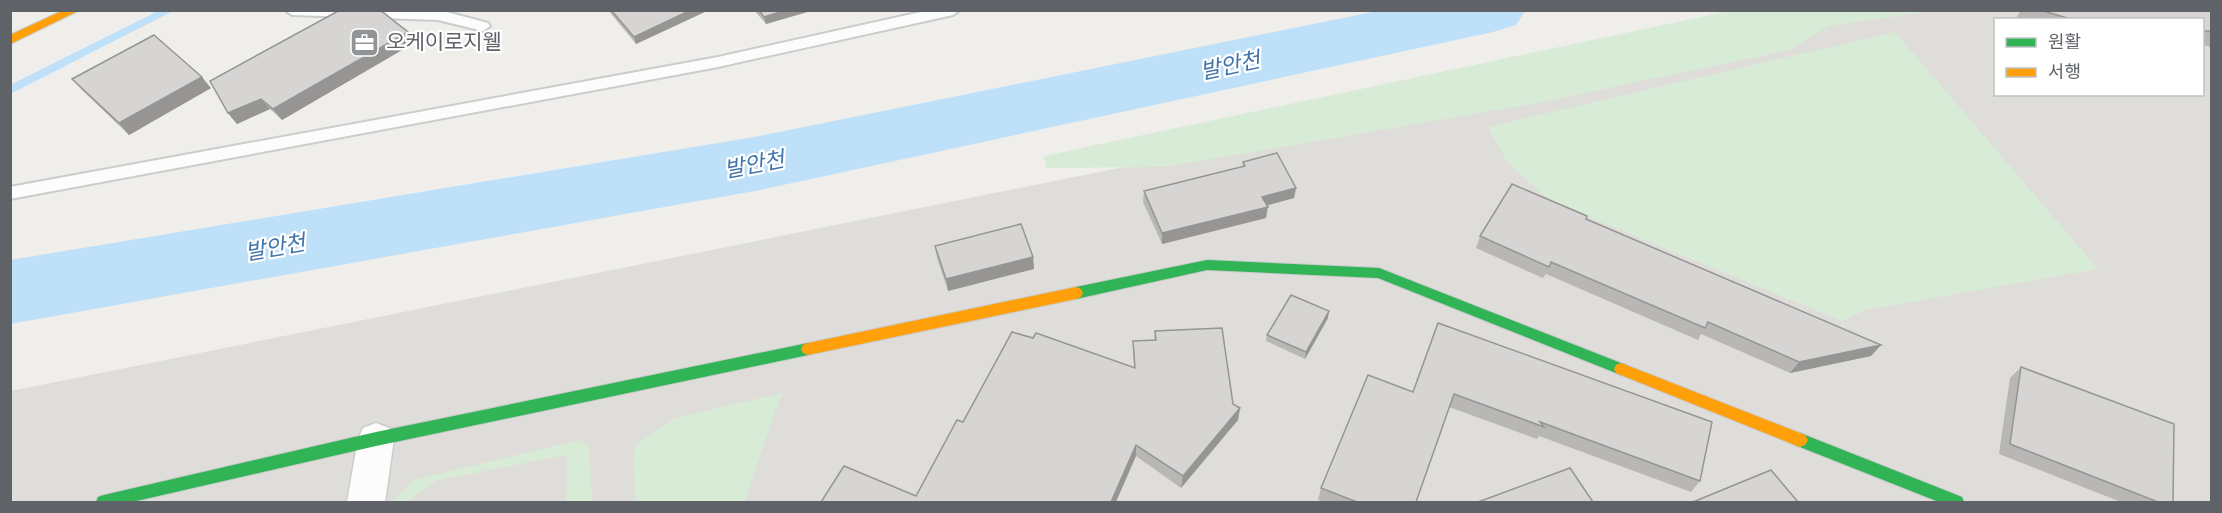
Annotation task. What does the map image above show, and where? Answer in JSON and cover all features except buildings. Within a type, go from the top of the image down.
[{"type":"street","points":[[10,40],[75,10]]},
{"type":"street","points":[[104,502],[376,439],[1195,268],[1218,266],[1379,273],[1956,502]]},
{"type":"street","points":[[366,502],[376,439]]},
{"type":"lane","points":[[292,10],[438,15],[483,26]]},
{"type":"lane","points":[[10,193],[718,62],[953,10]]},
{"type":"shaded area","points":[[1899,11],[2211,11],[2211,502],[11,502],[11,391]]},
{"type":"green space","points":[[1729,11],[1933,11],[1828,26],[1790,50],[1528,105],[1165,167],[1046,168],[1044,156]]},
{"type":"green space","points":[[1895,32],[2098,269],[1865,310],[1842,321],[1550,201],[1508,163],[1488,127]]},
{"type":"green space","points":[[782,393],[744,502],[636,502],[633,462],[635,445],[675,418]]},
{"type":"green space","points":[[579,440],[589,446],[592,502],[566,502],[567,456],[560,456],[435,481],[407,502],[392,502],[414,480]]},
{"type":"waterway","points":[[10,90],[170,10]]},
{"type":"waterway","name":"발안천","points":[[10,292],[760,163],[1493,10]]},
{"type":"traffic: fast","points":[[1076,293],[1207,265],[1379,273],[1621,369]]},
{"type":"traffic: fast","points":[[104,502],[376,439],[808,349]]},
{"type":"traffic: fast","points":[[1800,440],[1956,502]]},
{"type":"traffic: slow","points":[[10,40],[75,10]]},
{"type":"traffic: slow","points":[[808,349],[1076,293]]},
{"type":"traffic: slow","points":[[1621,369],[1800,440]]},
{"type":"place","name":"오케이로지웰","points":[[365,42]]}]
